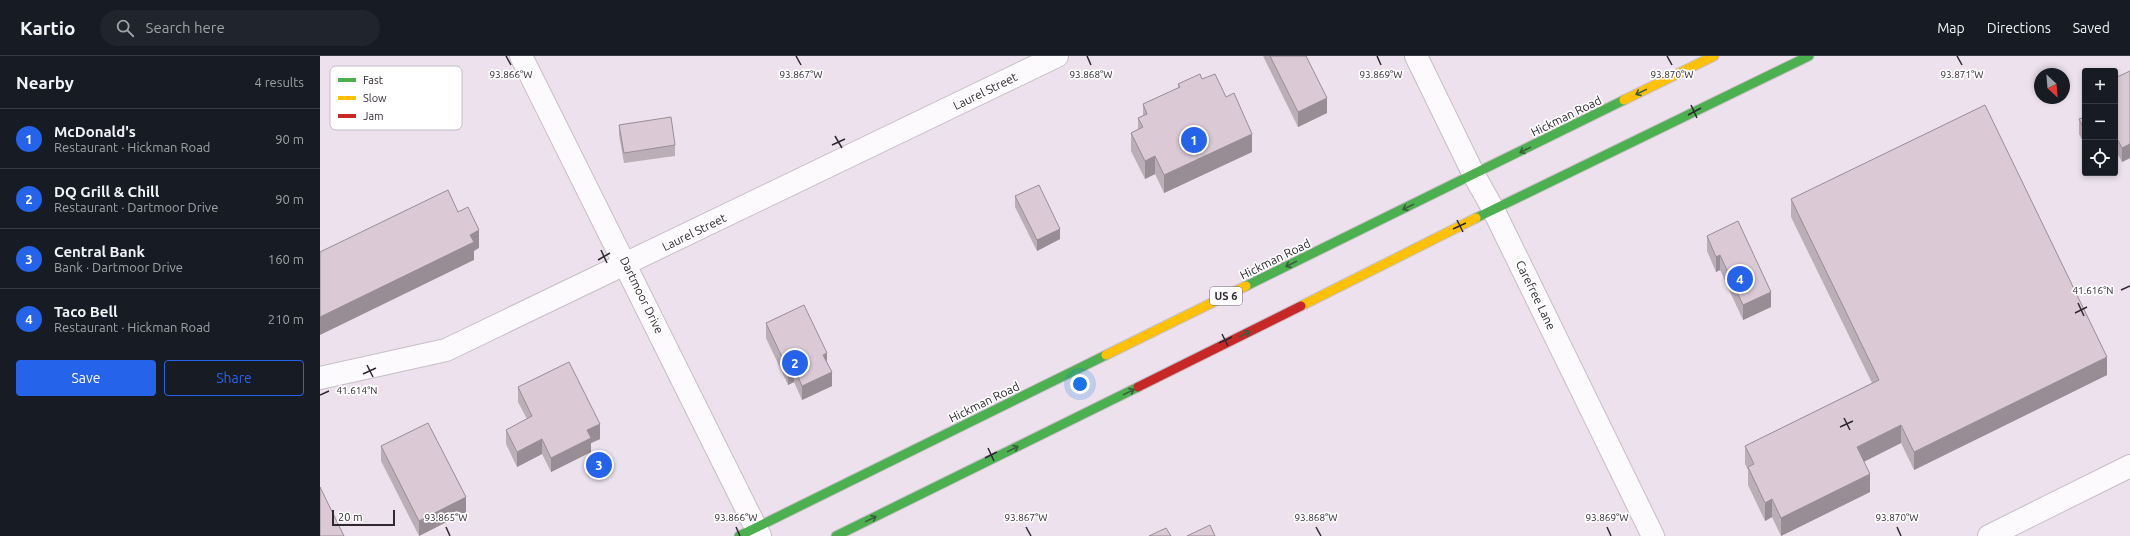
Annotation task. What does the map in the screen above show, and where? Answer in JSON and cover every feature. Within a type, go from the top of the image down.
[{"type":"highway","name":"Hickman Road","points":[[751,533],[1714,56]]},
{"type":"highway","points":[[836,536],[1133,390],[1493,209],[1809,56]]},
{"type":"street","name":"Dartmoor Drive","points":[[522,56],[626,264],[751,533]]},
{"type":"street","name":"Laurel Street","points":[[320,378],[446,350],[1057,56]]},
{"type":"street","name":"Carefree Lane","points":[[1416,56],[1474,175],[1493,209],[1653,536]]},
{"type":"street","points":[[1989,536],[2130,466]]},
{"type":"building","points":[[1270,56],[1306,56],[1327,98],[1298,112]]},
{"type":"building","points":[[2130,71],[2130,144],[2122,148],[2118,141],[2118,77]]},
{"type":"building","points":[[1200,74],[1202,79],[1215,74],[1226,97],[1234,93],[1252,134],[1164,175],[1155,156],[1145,161],[1131,133],[1143,127],[1138,118],[1147,114],[1143,104],[1180,87],[1178,84]]},
{"type":"building","points":[[1985,105],[2107,357],[1914,452],[1901,425],[1857,447],[1870,474],[1781,518],[1772,499],[1765,503],[1748,467],[1754,464],[1745,446],[1879,380],[1791,199]]},
{"type":"building","points":[[671,117],[675,145],[624,153],[619,125]]},
{"type":"building","points":[[2082,118],[2082,125],[2079,119]]},
{"type":"building","points":[[1039,185],[1060,229],[1037,240],[1015,196]]},
{"type":"building","points":[[448,190],[458,212],[468,207],[479,230],[470,235],[474,242],[320,317],[320,252]]},
{"type":"building","points":[[1738,221],[1771,292],[1743,305],[1720,255],[1716,257],[1707,236]]},
{"type":"building","points":[[804,305],[827,353],[823,355],[832,372],[802,386],[794,367],[788,370],[766,323]]},
{"type":"building","points":[[569,362],[600,424],[587,430],[591,438],[551,458],[542,439],[517,452],[506,430],[532,416],[518,387]]},
{"type":"building","points":[[428,423],[466,497],[419,521],[381,446]]},
{"type":"building","points":[[320,487],[344,536],[320,536]]},
{"type":"building","points":[[1210,525],[1215,536],[1187,536]]},
{"type":"building","points":[[1166,528],[1171,536],[1149,536]]},
{"type":"traffic: fast","points":[[1476,218],[1809,56]]},
{"type":"traffic: fast","points":[[1246,286],[1624,100]]},
{"type":"traffic: fast","points":[[739,536],[1106,355]]},
{"type":"traffic: fast","points":[[836,536],[1138,387]]},
{"type":"traffic: slow","points":[[1624,100],[1714,56]]},
{"type":"traffic: slow","points":[[1301,306],[1476,218]]},
{"type":"traffic: slow","points":[[1106,355],[1246,286]]},
{"type":"traffic: jam","points":[[1138,387],[1301,306]]},
{"type":"place","name":"McDonald's","points":[[1194,140]]},
{"type":"place","name":"Taco Bell","points":[[1740,279]]},
{"type":"place","name":"DQ Grill & Chill","points":[[795,363]]},
{"type":"place","name":"Central Bank","points":[[599,465]]}]
